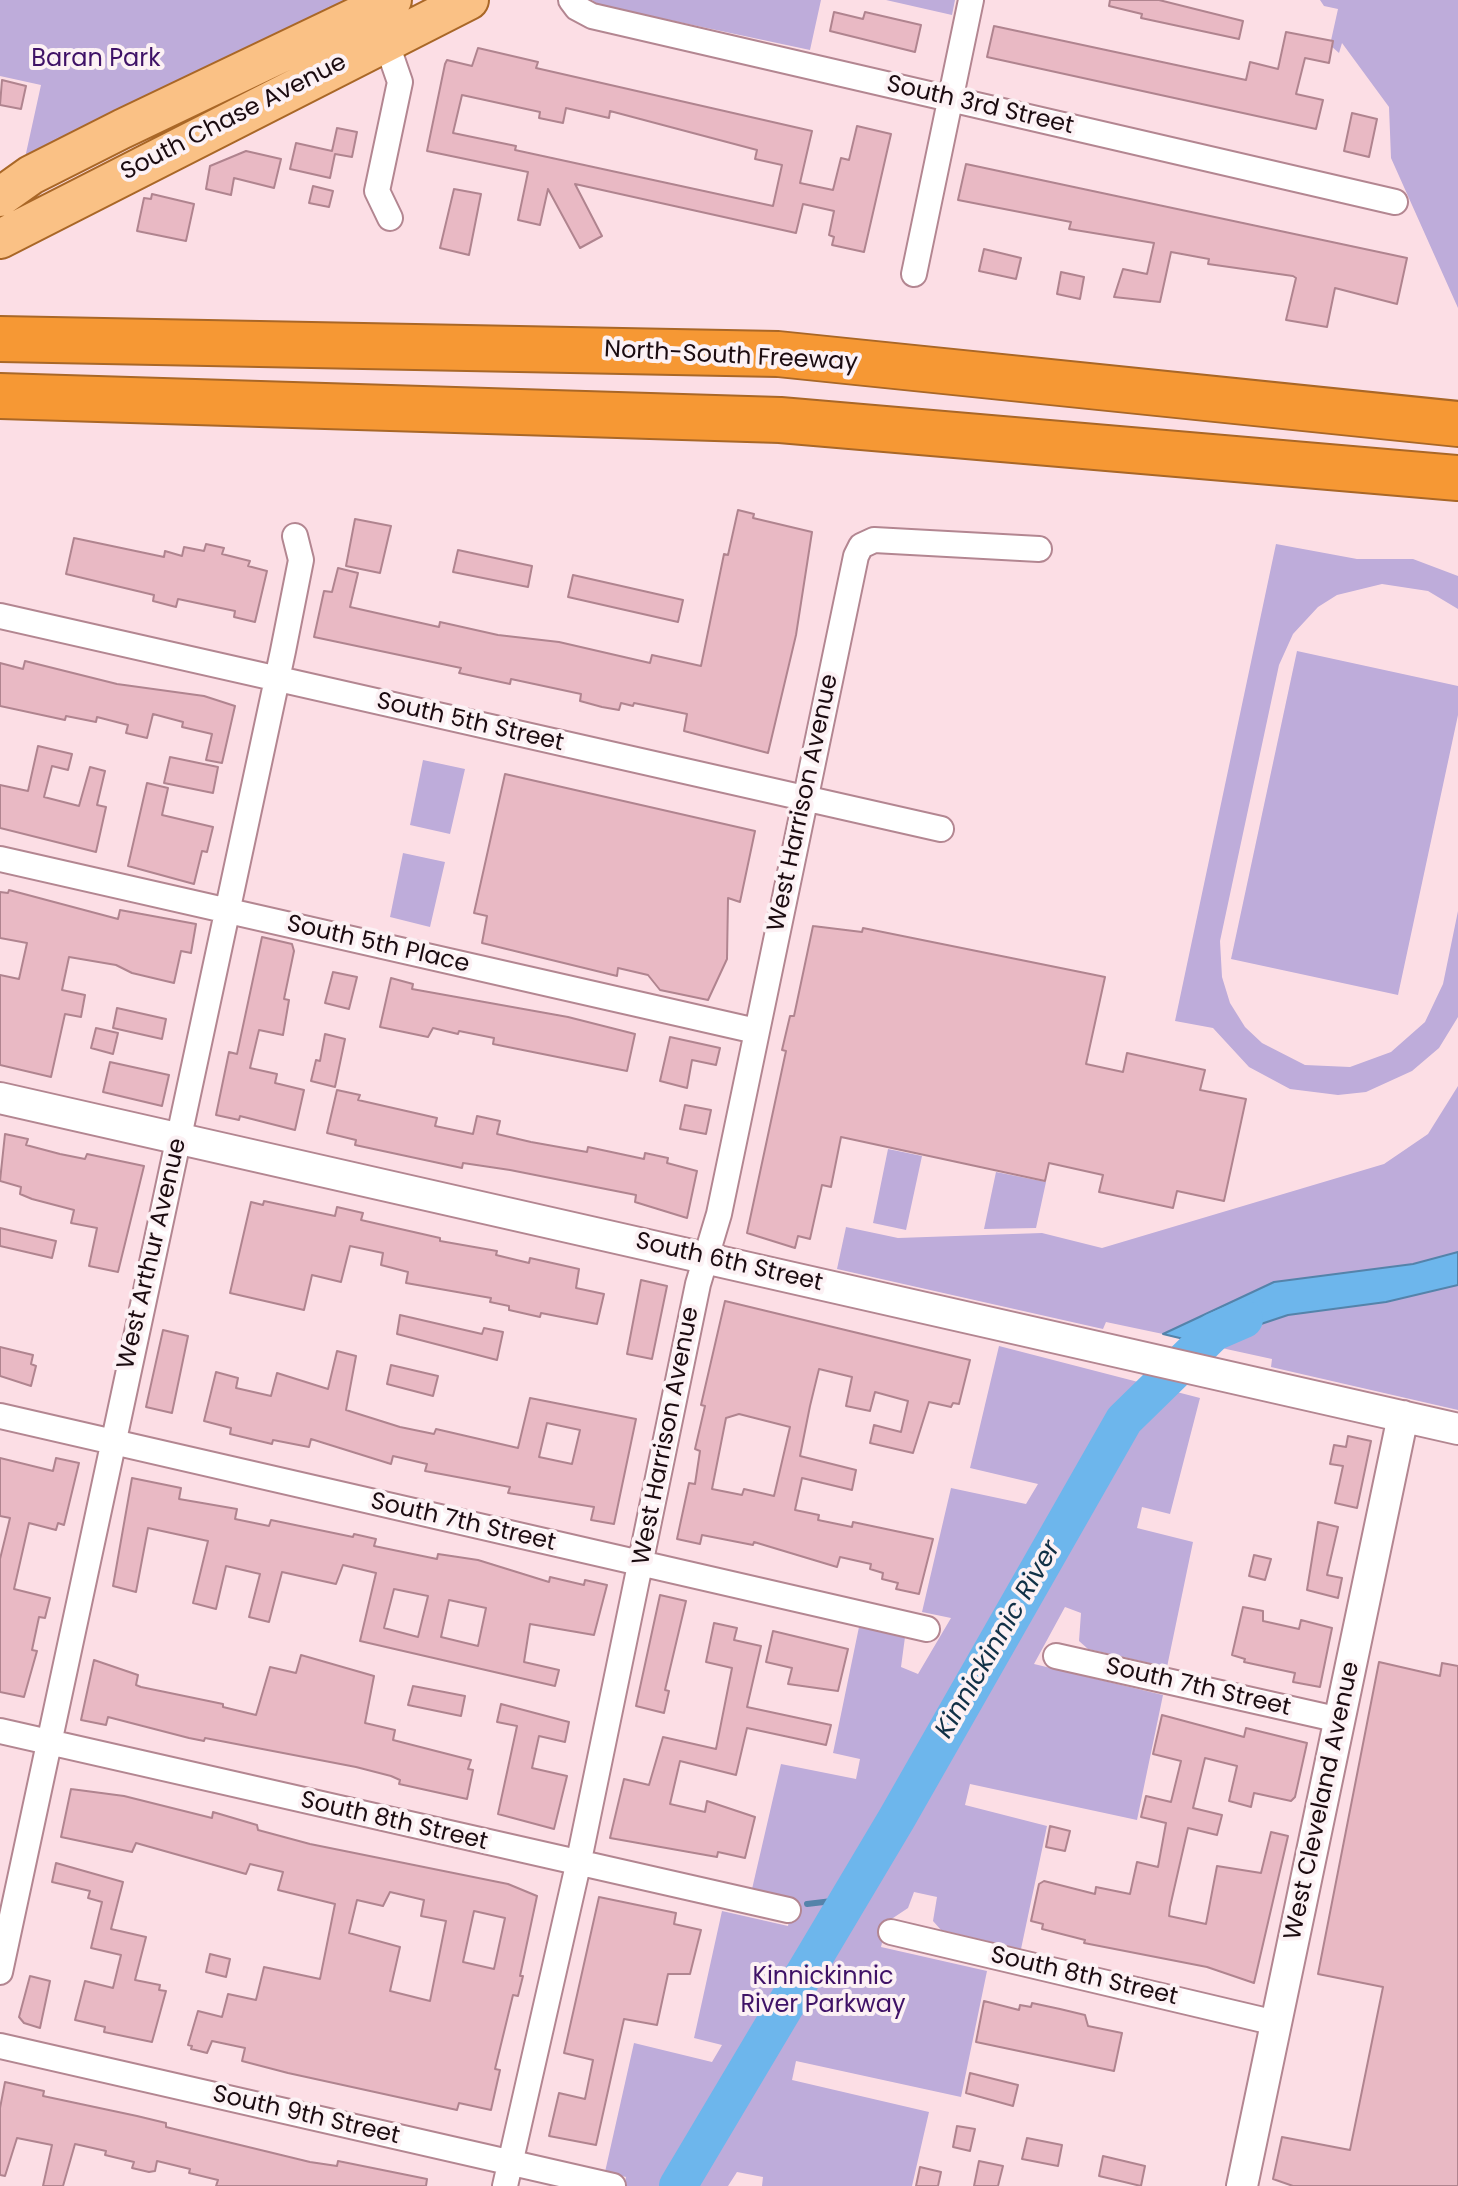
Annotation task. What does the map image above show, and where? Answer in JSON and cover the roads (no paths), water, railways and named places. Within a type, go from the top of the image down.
[{"type":"highway","name":"North-South Freeway","points":[[0,339],[778,354],[1458,424]]},
{"type":"highway","points":[[0,396],[780,420],[1458,478]]},
{"type":"main road","name":"South Chase Avenue","points":[[0,197],[31,175],[122,129],[384,17],[469,0]]},
{"type":"main road","name":"South Chase Avenue","points":[[0,239],[384,17]]},
{"type":"street","name":"South 3rd Street","points":[[571,0],[577,8],[592,16],[1395,202]]},
{"type":"street","points":[[914,274],[971,0]]},
{"type":"street","points":[[384,17],[400,82],[377,191],[390,218]]},
{"type":"street","name":"West Arthur Avenue","points":[[0,1972],[277,679],[301,560],[295,536]]},
{"type":"street","name":"West Harrison Avenue","points":[[508,2174],[578,1865],[706,1258],[719,1214],[856,556],[861,546],[874,540],[1039,549]]},
{"type":"street","name":"South 5th Street","points":[[0,616],[941,829]]},
{"type":"street","name":"South 5th Place","points":[[0,859],[756,1031]]},
{"type":"street","name":"South 6th Street","points":[[0,1098],[1458,1429]]},
{"type":"street","name":"South 7th Street","points":[[0,1416],[927,1629]]},
{"type":"street","name":"West Cleveland Avenue","points":[[1242,2186],[1403,1416]]},
{"type":"street","name":"South 7th Street","points":[[1056,1656],[1340,1720]]},
{"type":"street","name":"South 8th Street","points":[[0,1731],[578,1865],[788,1910]]},
{"type":"street","name":"South 8th Street","points":[[891,1932],[1276,2023]]},
{"type":"street","name":"South 9th Street","points":[[0,2046],[508,2174],[613,2186]]},
{"type":"water","points":[[1458,1252],[1458,1285],[1386,1302],[1288,1315],[1240,1331],[1217,1347],[1163,1334],[1274,1282],[1413,1264]]},
{"type":"waterway","name":"Kinnickinnic River","points":[[678,2186],[897,1818],[1124,1420],[1214,1332],[1244,1319]]},
{"type":"waterway","points":[[807,1904],[849,1899]]},
{"type":"park label","name":"Baran Park","points":[[96,60]]},
{"type":"park label","name":"Kinnickinnic River Parkway","points":[[823,1992]]}]
